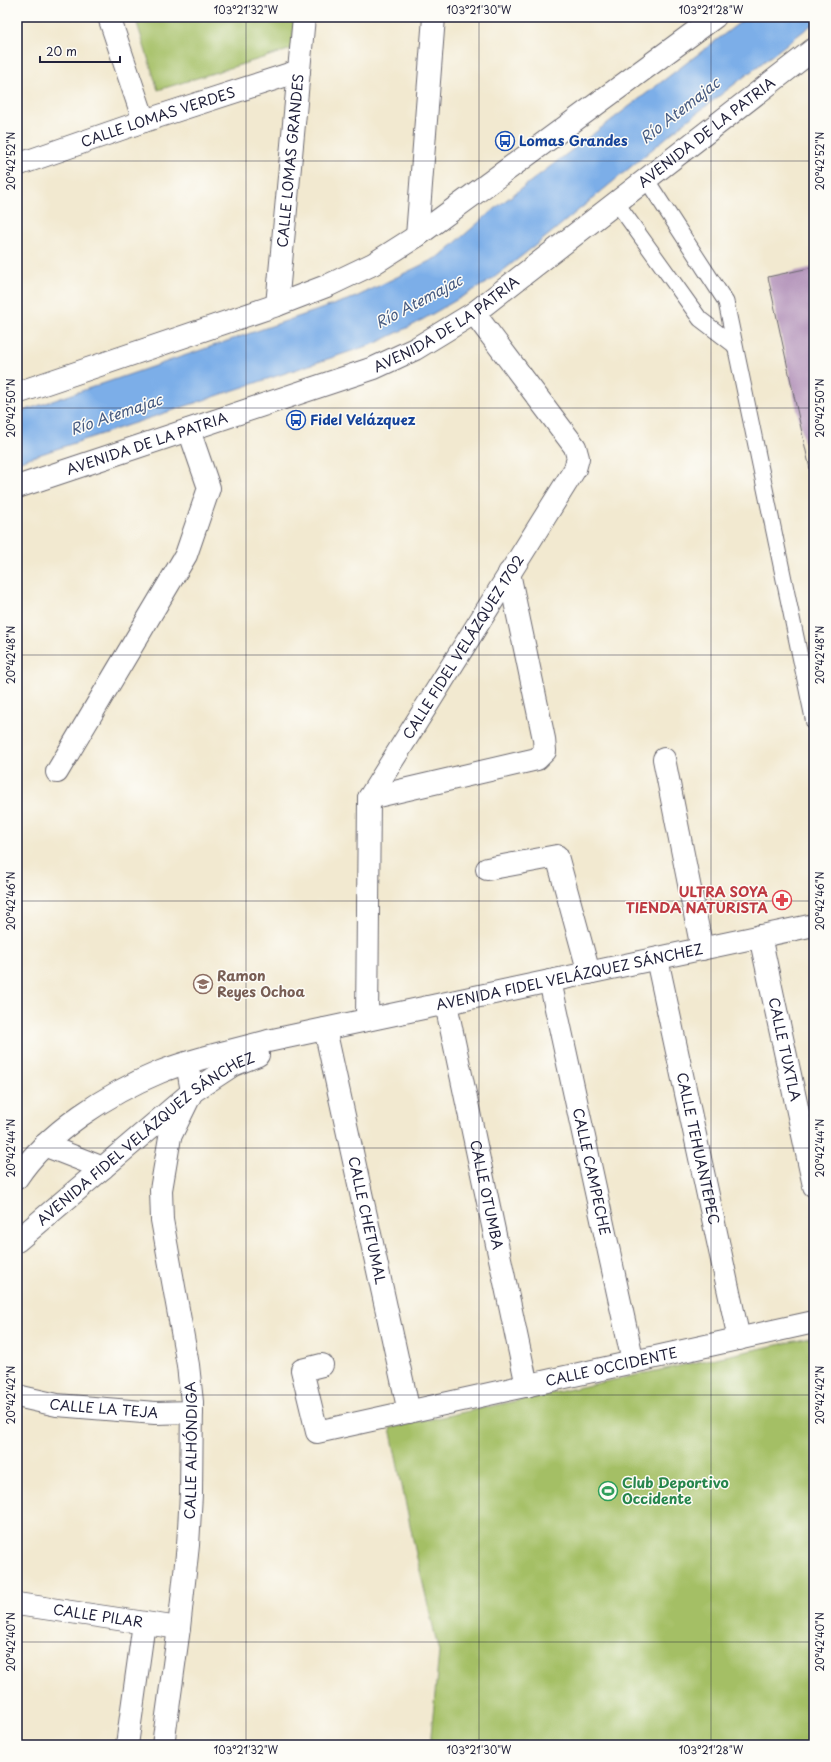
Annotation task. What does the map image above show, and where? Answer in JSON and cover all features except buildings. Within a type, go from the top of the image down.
[{"type":"street","points":[[110,17],[144,121]]},
{"type":"street","name":"CALLE LOMAS GRANDES","points":[[277,304],[304,17]]},
{"type":"street","points":[[417,236],[434,17]]},
{"type":"street","points":[[17,393],[277,304],[329,284],[373,264],[417,236],[707,20]]},
{"type":"street","name":"AVENIDA DE LA PATRIA","points":[[17,487],[374,368],[415,349],[474,313],[814,49]]},
{"type":"street","name":"CALLE LOMAS VERDES","points":[[17,165],[144,121],[299,71]]},
{"type":"street","name":"CALLE FIDEL VELÁZQUEZ 1702","points":[[369,798],[575,469],[578,458],[576,447],[474,313]]},
{"type":"street","points":[[57,772],[186,555],[209,488],[189,430]]},
{"type":"street","points":[[367,1020],[369,798],[537,759],[544,751],[544,739],[509,573]]},
{"type":"street","points":[[664,759],[702,949]]},
{"type":"street","points":[[487,869],[557,856],[589,973]]},
{"type":"street","name":"AVENIDA FIDEL VELÁZQUEZ SÁNCHEZ","points":[[17,1178],[26,1163],[44,1145],[108,1098],[159,1072],[187,1063],[268,1041],[814,925]]},
{"type":"street","name":"CALLE TUXTLA","points":[[760,936],[814,1186]]},
{"type":"street","name":"CALLE TEHUANTEPEC","points":[[657,959],[738,1339]]},
{"type":"street","name":"CALLE CAMPECHE","points":[[550,981],[633,1362]]},
{"type":"street","name":"CALLE OTUMBA","points":[[446,1004],[526,1386]]},
{"type":"street","name":"AVENIDA FIDEL VELÁZQUEZ SÁNCHEZ","points":[[17,1241],[192,1092],[233,1065],[325,1029]]},
{"type":"street","name":"CALLE CHETUMAL","points":[[325,1029],[409,1412]]},
{"type":"street","points":[[187,1063],[192,1092]]},
{"type":"street","name":"CALLE ALHÓNDIGA","points":[[163,1745],[180,1628],[188,1545],[192,1412],[188,1365],[162,1220],[161,1190],[170,1137],[192,1092]]},
{"type":"street","points":[[44,1145],[102,1168]]},
{"type":"street","name":"CALLE OCCIDENTE","points":[[322,1365],[302,1370],[318,1432],[814,1322]]},
{"type":"street","name":"CALLE LA TEJA","points":[[17,1396],[65,1406],[155,1413],[192,1412]]},
{"type":"street","name":"CALLE PILAR","points":[[17,1604],[180,1628]]},
{"type":"street","points":[[127,1745],[144,1623]]},
{"type":"lane","points":[[646,179],[726,302],[814,724]]},
{"type":"lane","points":[[616,202],[700,319],[734,345]]},
{"type":"green space","points":[[135,17],[295,17],[292,49],[158,90]]},
{"type":"green space","name":"Club Deportivo Occidente","points":[[814,1337],[814,1745],[430,1745],[439,1652],[416,1554],[390,1428]]},
{"type":"water","name":"Río Atemajac","points":[[747,17],[814,17],[814,23],[684,123],[546,237],[491,280],[415,324],[376,343],[17,462],[17,413],[356,297],[440,256],[493,210]]},
{"type":"place","name":"Lomas Grandes","points":[[505,141]]},
{"type":"place","name":"Fidel Velázquez","points":[[296,420]]},
{"type":"place","name":"ULTRA SOYA TIENDA NATURISTA","points":[[782,900]]},
{"type":"place","name":"Ramon Reyes Ochoa","points":[[203,984]]},
{"type":"place","name":"Club Deportivo Occidente","points":[[608,1491]]}]
